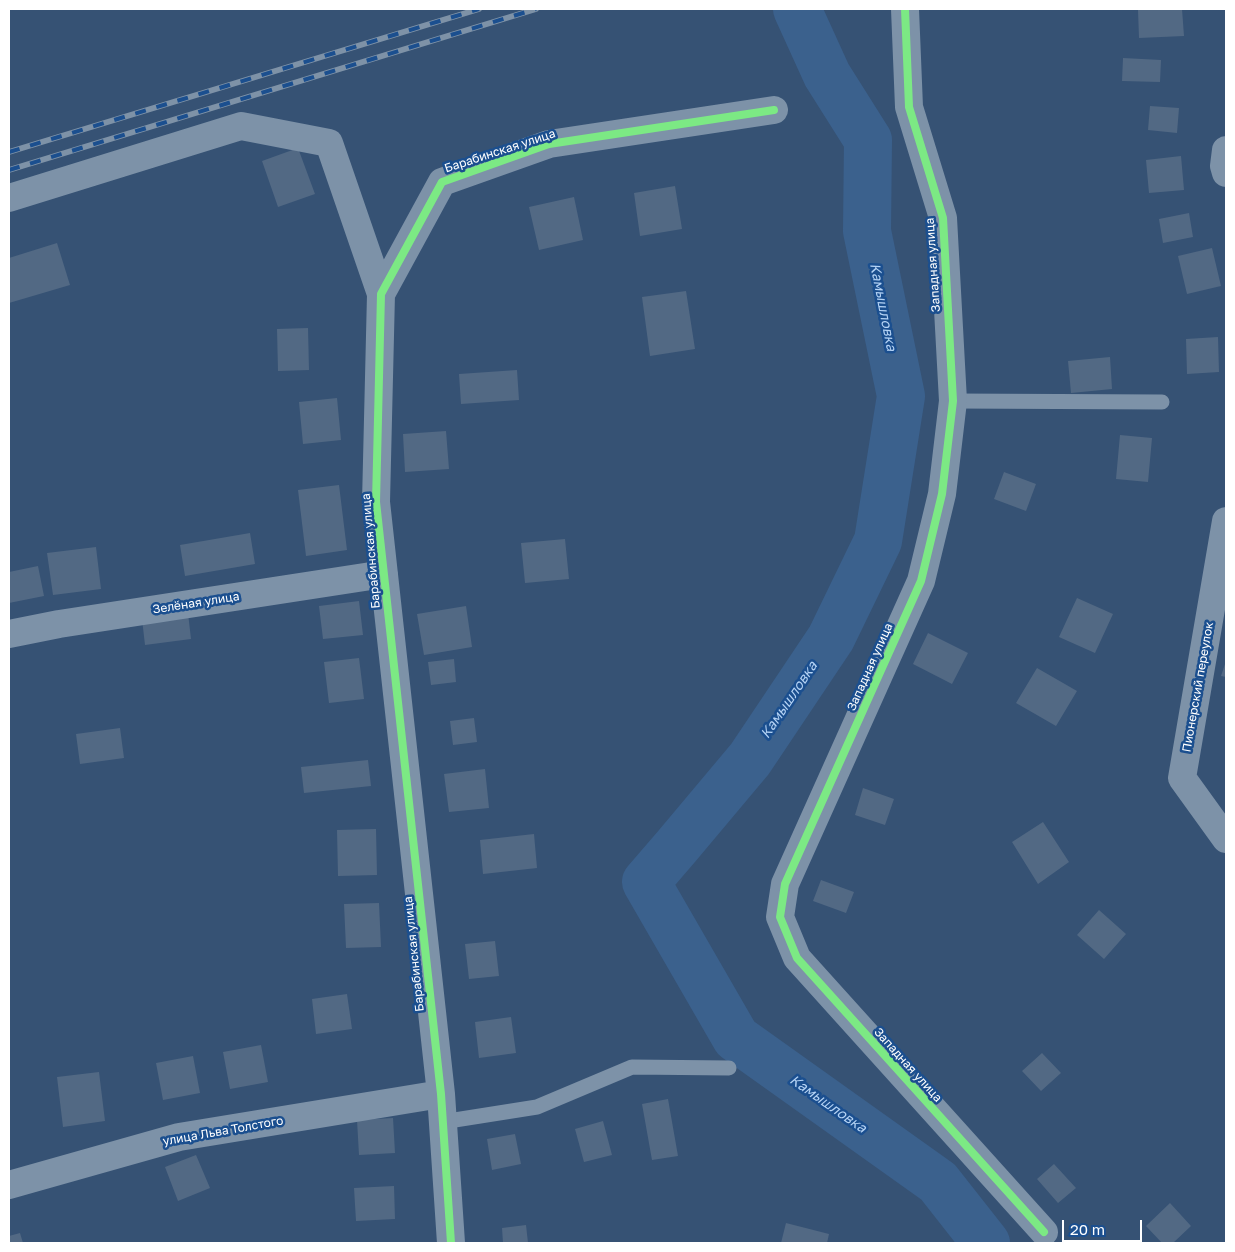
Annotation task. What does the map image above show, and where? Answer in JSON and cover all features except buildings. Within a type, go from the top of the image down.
[{"type":"street","name":"Западная улица","points":[[905,9],[909,107],[943,218],[953,401],[942,494],[922,581],[785,884],[780,917],[797,958],[1044,1232]]},
{"type":"street","name":"Барабинская улица","points":[[451,1243],[441,1094],[376,502],[381,294],[442,182],[549,144],[774,110]]},
{"type":"street","points":[[9,198],[241,126],[329,143],[381,294]]},
{"type":"street","points":[[1226,150],[1224,166],[1226,173]]},
{"type":"street","name":"Пионерский переулок","points":[[1226,521],[1182,778],[1226,839]]},
{"type":"street","name":"Зелёная улица","points":[[9,634],[69,622],[384,574]]},
{"type":"street","name":"улица Льва Толстого","points":[[9,1184],[179,1137],[441,1094]]},
{"type":"lane","points":[[953,401],[1162,402]]},
{"type":"lane","points":[[442,1122],[537,1106],[632,1067],[729,1068]]},
{"type":"waterway","name":"Камышловка","points":[[797,9],[827,75],[868,140],[867,231],[901,396],[878,541],[831,638],[750,759],[646,882],[736,1038],[938,1182],[986,1243]]},
{"type":"railway","points":[[9,152],[479,9]]},
{"type":"railway","points":[[9,170],[536,9]]},
{"type":"cycle path","points":[[905,9],[909,107],[943,218],[953,401],[942,494],[921,581],[785,884],[780,917],[797,958],[1044,1232]]},
{"type":"cycle path","points":[[451,1243],[441,1094],[376,502],[381,294],[442,182],[549,144],[774,110]]}]
